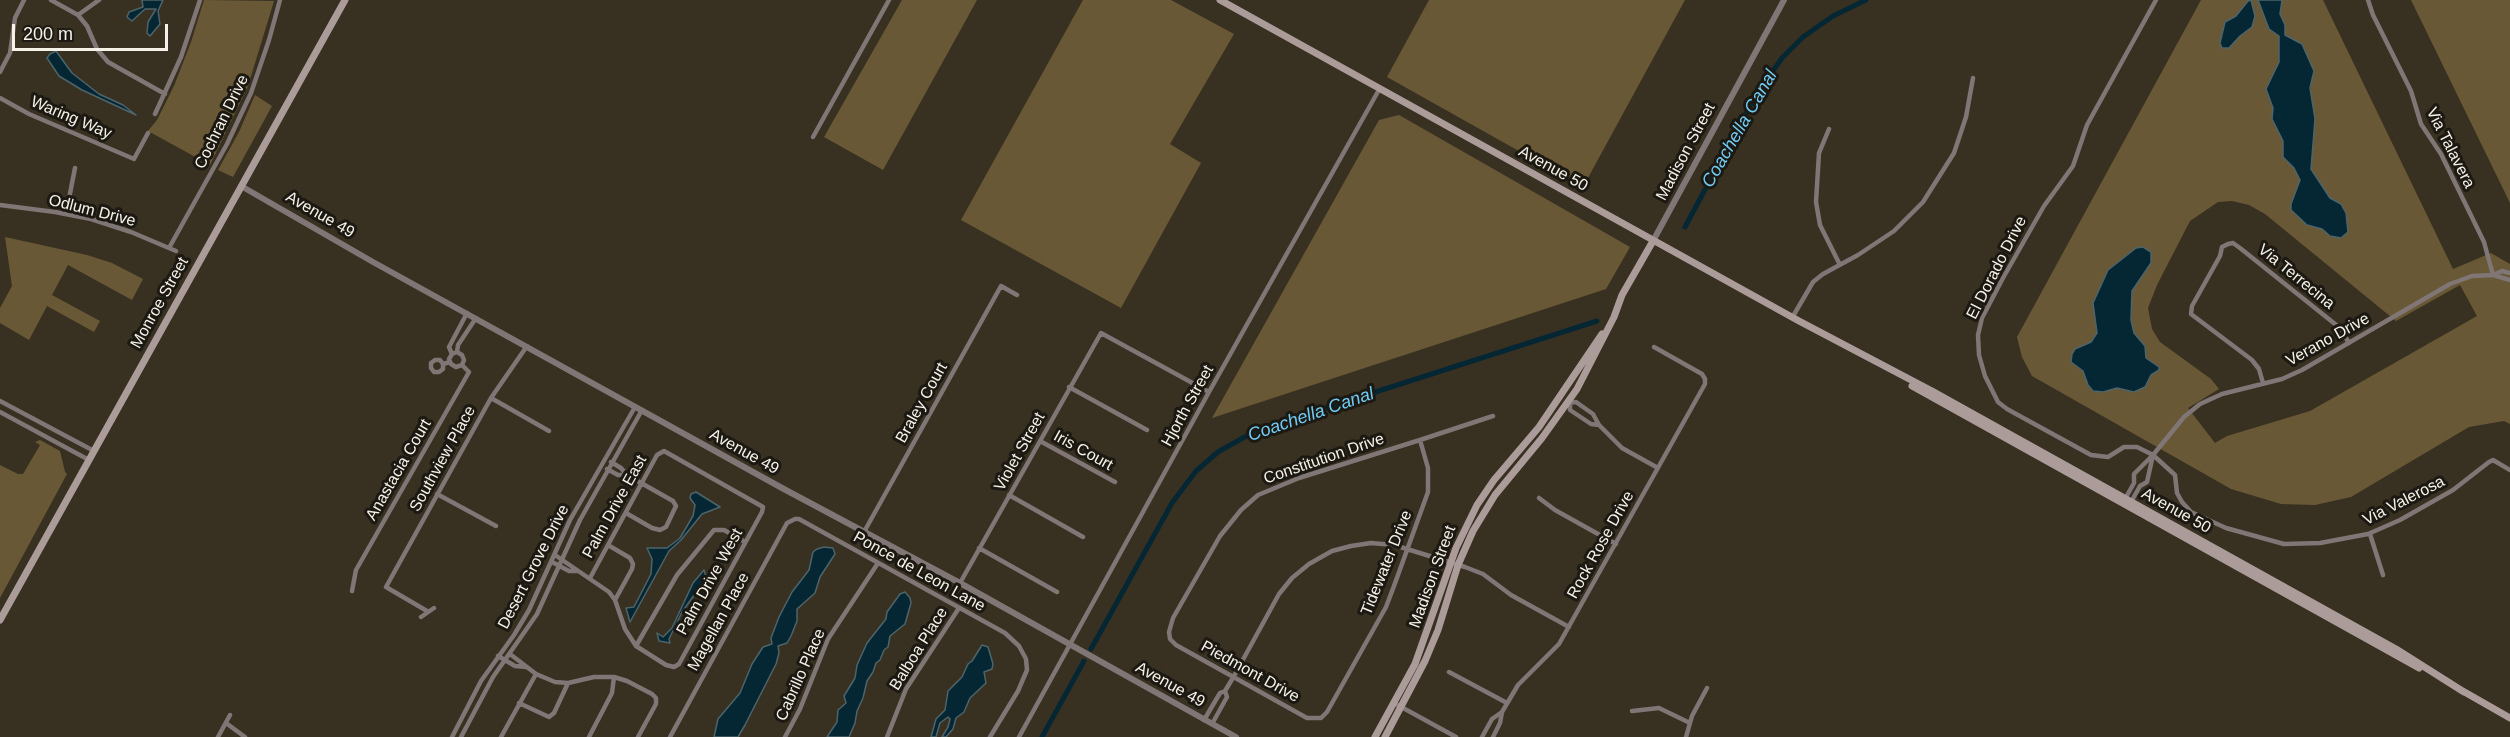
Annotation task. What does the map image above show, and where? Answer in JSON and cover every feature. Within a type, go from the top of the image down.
[{"type":"main road","name":"Monroe Street","points":[[0,620],[345,0]]},
{"type":"main road","name":"Avenue 50","points":[[1221,0],[1792,318],[1932,391],[2127,503],[2396,649],[2510,718]]},
{"type":"main road","name":"Madison Street","points":[[1454,564],[1488,505],[1569,403],[1591,365],[1623,294],[1653,241]]},
{"type":"main road","name":"Madison Street","points":[[1375,737],[1398,705],[1432,645],[1466,525],[1483,494],[1539,427],[1614,317]]},
{"type":"main road","name":"Madison Street","points":[[1385,737],[1398,705]]},
{"type":"street","points":[[0,72],[10,53],[15,18],[24,0]]},
{"type":"street","points":[[51,0],[78,15],[108,62],[165,94]]},
{"type":"street","points":[[78,15],[99,0]]},
{"type":"street","points":[[155,114],[182,57],[200,0]]},
{"type":"street","name":"Cochran Drive","points":[[169,248],[227,144],[251,93],[280,0]]},
{"type":"street","points":[[813,137],[889,0]]},
{"type":"street","name":"Madison Street","points":[[1653,241],[1784,0]]},
{"type":"street","name":"El Dorado Drive","points":[[2155,456],[2137,447],[2124,447],[2108,457],[2091,455],[2007,409],[1992,393],[1985,376],[1979,355],[1978,335],[1982,318],[2002,278],[2032,225],[2073,166],[2087,125],[2156,0]]},
{"type":"street","name":"Via Talavera","points":[[2368,0],[2373,15],[2411,91],[2421,124],[2441,154],[2484,242],[2493,275]]},
{"type":"street","points":[[1792,318],[1813,282],[1839,263],[1858,255],[1894,231],[1926,198],[1954,153],[1966,117],[1973,78]]},
{"type":"street","name":"Hjorth Street","points":[[1019,737],[1380,88]]},
{"type":"street","name":"Waring Way","points":[[0,98],[29,114],[134,159],[148,133]]},
{"type":"street","points":[[1829,129],[1819,153],[1816,202],[1820,225],[1839,263]]},
{"type":"street","points":[[66,214],[75,168]]},
{"type":"street","name":"Avenue 49","points":[[241,186],[1236,737]]},
{"type":"street","name":"Odlum Drive","points":[[0,205],[66,214],[118,227],[176,251]]},
{"type":"street","name":"Via Terrecina","points":[[2263,383],[2259,369],[2252,360],[2191,314],[2192,306],[2220,256],[2222,247],[2233,243],[2240,248],[2340,328],[2349,343]]},
{"type":"street","name":"Verano Drive","points":[[2127,503],[2134,474],[2155,456],[2184,417],[2200,404],[2222,394],[2282,379],[2450,284],[2472,276],[2493,275],[2502,271],[2510,273]]},
{"type":"street","points":[[2493,275],[2510,280]]},
{"type":"street","name":"Braley Court","points":[[864,532],[1001,286],[1017,296]]},
{"type":"street","points":[[455,353],[449,347],[467,313]]},
{"type":"street","points":[[443,364],[450,362],[476,318]]},
{"type":"street","name":"Violet Street","points":[[960,583],[1101,333],[1209,392]]},
{"type":"street","name":"Southview Place","points":[[427,611],[386,587],[491,398],[527,346]]},
{"type":"street","name":"Rock Rose Drive","points":[[1493,737],[1500,723],[1502,712],[1518,685],[1559,644],[1705,379],[1702,374],[1654,347]]},
{"type":"street","name":"Anastacia Court","points":[[352,591],[356,570],[469,372],[462,365],[464,357],[455,353]]},
{"type":"street","points":[[450,362],[453,366],[462,365]]},
{"type":"street","points":[[1070,387],[1147,430]]},
{"type":"street","points":[[491,398],[549,431]]},
{"type":"street","points":[[0,401],[94,451]]},
{"type":"street","points":[[1599,425],[1591,424],[1570,410],[1569,403],[1576,402],[1597,416],[1599,425],[1622,448],[1658,468]]},
{"type":"street","name":"Desert Grove Drive","points":[[452,737],[474,693],[529,610],[570,520],[607,459],[635,406]]},
{"type":"street","points":[[1581,417],[1586,409]]},
{"type":"street","name":"Desert Grove Drive","points":[[461,737],[475,708],[540,609],[580,520],[642,410]]},
{"type":"street","points":[[0,412],[89,460]]},
{"type":"street","name":"Constitution Drive","points":[[1170,639],[1168,632],[1173,618],[1220,536],[1241,510],[1258,495],[1299,478],[1493,416]]},
{"type":"street","name":"Tidewater Drive","points":[[1321,718],[1327,712],[1386,607],[1428,492],[1428,468],[1420,440]]},
{"type":"street","name":"Iris Court","points":[[1040,441],[1115,483]]},
{"type":"street","name":"Palm Drive East","points":[[590,578],[657,455],[664,451],[763,507]]},
{"type":"street","name":"Verano Drive","points":[[2127,503],[2140,486],[2147,482],[2155,456]]},
{"type":"street","name":"Via Valerosa","points":[[2155,456],[2175,476],[2177,492],[2191,512],[2226,528],[2284,544],[2341,540],[2370,534],[2453,490],[2493,460],[2510,470]]},
{"type":"street","points":[[607,459],[621,468],[627,476]]},
{"type":"street","points":[[602,466],[618,475],[627,476],[641,483],[673,501],[676,506],[666,527],[660,530],[626,513]]},
{"type":"street","points":[[437,494],[496,526]]},
{"type":"street","points":[[1009,495],[1083,537]]},
{"type":"street","points":[[1539,498],[1555,510],[1616,544]]},
{"type":"street","name":"Palm Drive West","points":[[636,646],[666,665],[674,667],[678,664],[762,513],[763,507]]},
{"type":"street","name":"Ponce de Leon Lane","points":[[791,519],[799,519],[959,608],[1010,637],[1023,650],[1027,670],[1018,691],[990,737]]},
{"type":"street","name":"Magellan Place","points":[[670,737],[781,533],[791,519]]},
{"type":"street","points":[[555,555],[603,587],[615,600],[625,629],[636,646],[677,574],[714,530],[724,530],[745,542]]},
{"type":"street","points":[[2370,534],[2383,575]]},
{"type":"street","points":[[1204,720],[1220,693],[1225,691],[1234,676],[1279,594],[1292,578],[1309,564],[1332,551],[1351,546],[1371,543],[1406,549],[1483,574],[1511,594],[1569,627]]},
{"type":"street","points":[[608,545],[630,558],[633,564],[633,570],[615,600]]},
{"type":"street","points":[[979,548],[1057,592]]},
{"type":"street","points":[[552,562],[569,571],[577,571]]},
{"type":"street","name":"Cabrillo Place","points":[[785,737],[800,709],[825,645],[878,563]]},
{"type":"street","points":[[421,617],[434,608]]},
{"type":"street","name":"Balboa Place","points":[[887,737],[906,689],[959,608]]},
{"type":"street","name":"Piedmont Drive","points":[[1170,639],[1176,645],[1307,718],[1316,720],[1321,718]]},
{"type":"street","points":[[504,649],[536,674],[555,682],[568,683],[594,677],[614,678],[627,681],[656,698],[656,705],[638,737]]},
{"type":"street","points":[[498,656],[515,666],[526,667]]},
{"type":"street","points":[[1449,672],[1507,703]]},
{"type":"street","points":[[501,737],[536,674]]},
{"type":"street","points":[[589,737],[612,693],[614,678]]},
{"type":"street","points":[[519,703],[549,717],[554,713],[568,683]]},
{"type":"street","points":[[1686,737],[1690,723],[1707,688]]},
{"type":"street","points":[[1212,724],[1227,697],[1225,691]]},
{"type":"street","points":[[1214,703],[1222,707]]},
{"type":"street","points":[[1398,705],[1456,737]]},
{"type":"street","points":[[1632,711],[1659,708],[1690,723]]},
{"type":"street","name":"Rock Rose Drive","points":[[1482,737],[1492,718],[1502,712]]},
{"type":"street","points":[[218,737],[230,715]]},
{"type":"street","points":[[226,723],[245,737]]},
{"type":"shaded area","points":[[204,0],[274,1],[248,86],[210,165],[148,131],[157,120],[174,86]]},
{"type":"shaded area","points":[[902,0],[977,0],[883,170],[824,137]]},
{"type":"shaded area","points":[[1083,0],[1171,0],[1234,34],[1170,144],[1201,163],[1121,308],[961,220]]},
{"type":"shaded area","points":[[1429,0],[1685,0],[1583,187],[1387,77]]},
{"type":"shaded area","points":[[2201,0],[2323,0],[2453,269],[2491,253],[2510,264],[2510,424],[2504,421],[2469,427],[2351,497],[2315,505],[2281,504],[2231,489],[2032,376],[2022,357],[2017,337]],"holes":[[[2232,201],[2249,205],[2265,214],[2396,321],[2460,285],[2477,316],[2310,411],[2227,436],[2215,443],[2188,408],[2219,389],[2211,379],[2160,342],[2152,329],[2148,308],[2157,285],[2190,221],[2218,202]]]},
{"type":"shaded area","points":[[2411,0],[2510,0],[2510,203]]},
{"type":"shaded area","points":[[255,95],[272,106],[233,177],[218,170],[239,132]]},
{"type":"shaded area","points":[[1399,115],[1630,247],[1606,289],[1212,418],[1379,120]]},
{"type":"shaded area","points":[[5,237],[87,255],[112,263],[143,279],[132,300],[68,265],[52,295],[100,321],[94,332],[47,306],[29,340],[0,323],[0,308],[12,286]]},
{"type":"shaded area","points":[[40,440],[60,451],[67,474],[0,598],[0,465],[18,474],[23,474],[40,445],[35,442]]},
{"type":"water","points":[[142,0],[163,0],[158,11],[160,24],[150,36],[147,33],[148,22],[156,9],[145,9],[132,21],[127,17],[129,12],[143,7]]},
{"type":"water","points":[[2251,0],[2255,16],[2252,27],[2229,48],[2222,48],[2220,43],[2225,22],[2236,16]]},
{"type":"water","points":[[2258,0],[2282,0],[2280,14],[2285,25],[2285,35],[2302,44],[2314,71],[2310,88],[2315,119],[2311,169],[2330,198],[2341,204],[2346,213],[2348,232],[2341,238],[2330,236],[2322,229],[2307,225],[2291,210],[2300,180],[2294,168],[2283,157],[2283,141],[2272,119],[2273,108],[2266,89],[2279,62],[2279,36],[2269,29]]},
{"type":"water","points":[[56,51],[72,73],[99,94],[123,105],[136,115],[82,90],[59,76],[47,58]]},
{"type":"water","points":[[2143,247],[2151,252],[2151,263],[2132,291],[2131,320],[2134,333],[2145,346],[2146,358],[2159,367],[2159,370],[2151,375],[2145,387],[2134,392],[2117,388],[2103,392],[2093,391],[2083,371],[2071,362],[2072,354],[2075,349],[2091,342],[2097,333],[2093,303],[2108,270],[2136,248]]},
{"type":"water","points":[[696,492],[720,507],[702,514],[669,551],[630,622],[626,608],[634,607],[651,574],[652,559],[647,548],[667,548],[680,538],[693,516],[695,505],[690,498],[691,494]]},
{"type":"water","points":[[824,547],[833,548],[835,554],[820,577],[815,593],[797,609],[797,621],[791,636],[787,643],[778,646],[776,664],[745,725],[738,737],[714,737],[718,719],[740,693],[752,664],[763,647],[772,644],[771,638],[779,617],[792,592],[809,570],[813,552]]},
{"type":"water","points":[[704,570],[706,577],[682,612],[669,639],[670,643],[659,641],[657,633],[663,637],[672,628],[693,583]]},
{"type":"water","points":[[905,592],[911,603],[905,624],[890,636],[888,647],[884,650],[867,681],[849,737],[827,737],[837,722],[838,710],[846,703],[844,696],[855,678],[857,665],[867,643],[886,619],[887,612],[900,594]]},
{"type":"water","points":[[982,645],[988,647],[993,664],[992,669],[984,672],[986,683],[970,698],[964,712],[956,718],[953,729],[946,737],[942,737],[948,727],[950,719],[948,717],[940,723],[936,737],[931,737],[936,719],[945,710],[948,691],[962,677],[968,664]]},
{"type":"waterway","name":"Coachella Canal","points":[[1685,227],[1754,98],[1782,58],[1803,37],[1833,16],[1866,0]]},
{"type":"waterway","name":"Coachella Canal","points":[[1091,649],[1172,503],[1196,471],[1218,452],[1257,430],[1597,321]]},
{"type":"waterway","name":"Coachella Canal","points":[[1042,737],[1084,661]]}]
